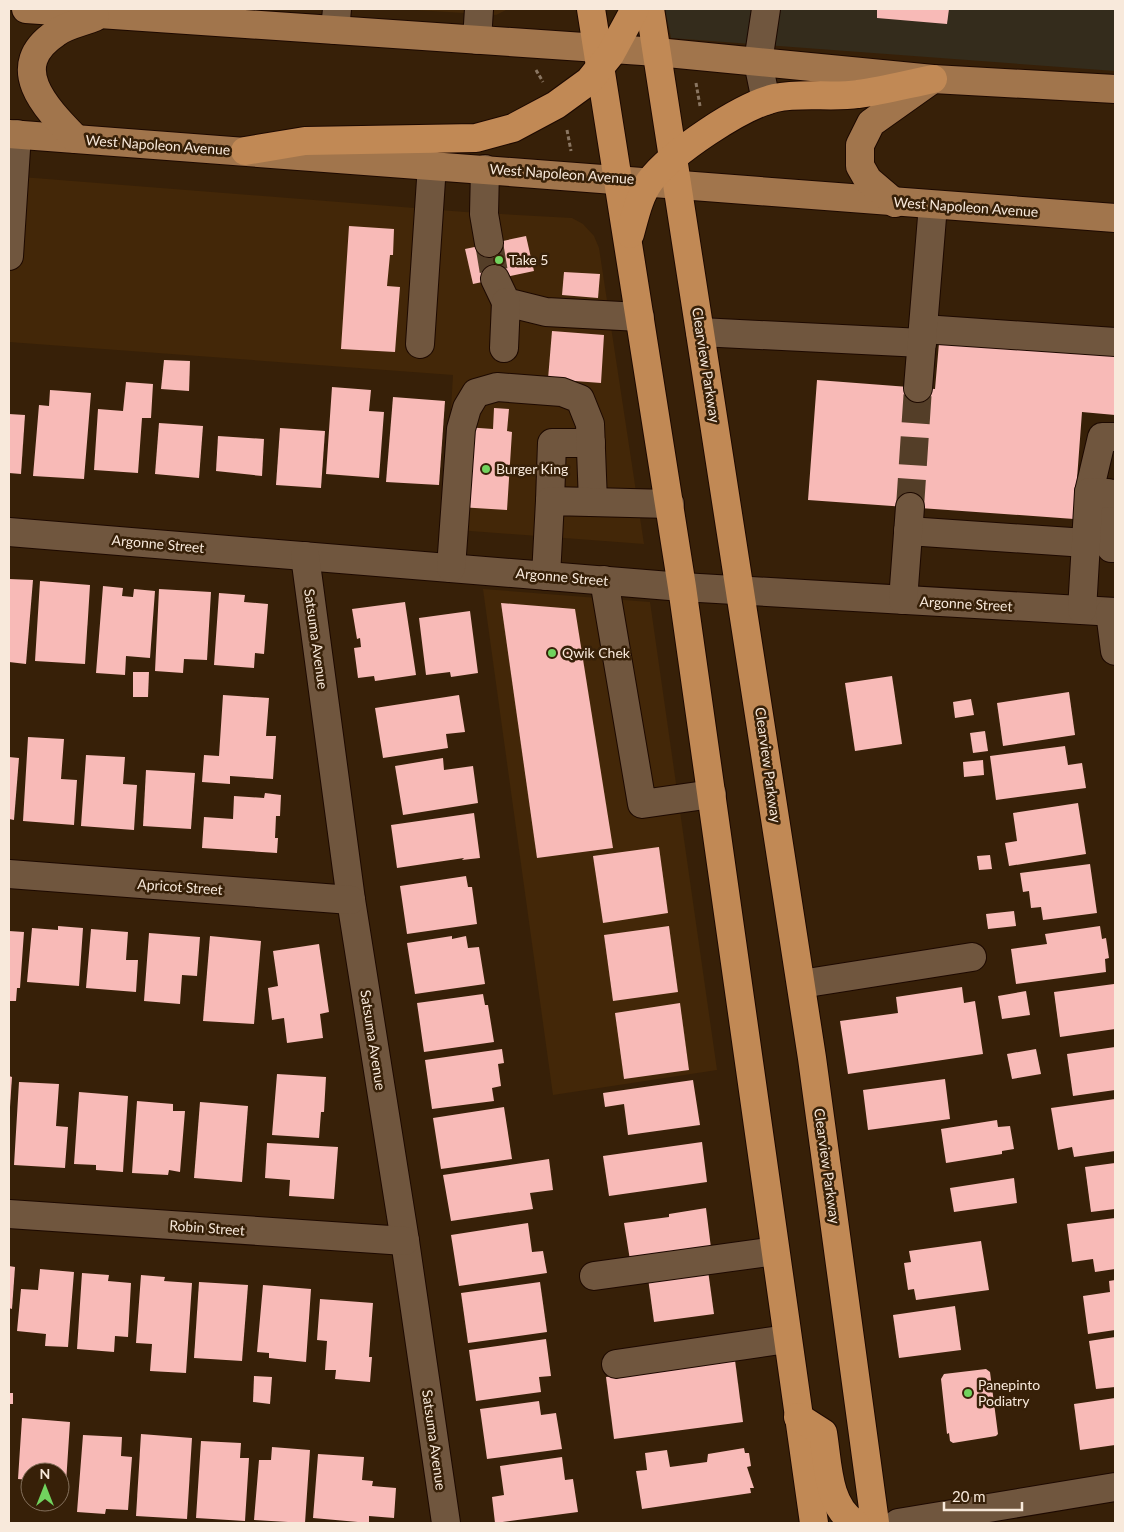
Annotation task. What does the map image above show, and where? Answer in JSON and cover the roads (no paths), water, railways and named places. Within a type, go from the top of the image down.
[{"type":"highway","points":[[591,9],[604,55],[618,178],[670,504],[712,794],[774,1252],[814,1523]]},
{"type":"highway","points":[[245,151],[305,141],[476,138],[513,128],[556,105],[589,81],[635,9]]},
{"type":"highway","name":"Clearview Parkway","points":[[650,9],[742,591],[801,984],[875,1523]]},
{"type":"highway","points":[[628,241],[639,203],[650,181],[676,171],[744,109],[766,101],[802,93],[857,95],[933,79]]},
{"type":"highway","points":[[798,1417],[823,1433],[834,1499],[843,1516],[855,1523]]},
{"type":"main road","points":[[26,9],[103,14],[336,20],[477,40],[604,55],[657,52],[933,79],[1115,89]]},
{"type":"main road","points":[[76,138],[45,107],[34,86],[32,66],[38,47],[57,32],[103,14]]},
{"type":"main road","points":[[895,203],[868,180],[860,166],[860,145],[871,123],[933,79]]},
{"type":"main road","name":"West Napoleon Avenue","points":[[13,134],[650,181]]},
{"type":"main road","name":"West Napoleon Avenue","points":[[676,171],[895,203],[1115,218]]},
{"type":"street","points":[[477,40],[479,9]]},
{"type":"street","points":[[766,9],[758,62],[766,101]]},
{"type":"street","points":[[9,256],[13,134]]},
{"type":"street","points":[[420,344],[432,165]]},
{"type":"street","points":[[484,169],[484,214],[489,244]]},
{"type":"street","points":[[918,388],[933,205]]},
{"type":"street","points":[[504,348],[500,291],[546,312],[640,317]]},
{"type":"street","points":[[700,332],[1115,342]]},
{"type":"street","points":[[451,568],[461,429],[467,408],[476,394],[496,387],[562,392],[580,400],[590,424],[593,502]]},
{"type":"street","points":[[1115,437],[1102,437],[1104,493],[1111,548],[1115,548]]},
{"type":"street","points":[[546,576],[552,443],[591,443]]},
{"type":"street","points":[[1082,610],[1086,543],[1104,493]]},
{"type":"street","points":[[550,501],[670,504]]},
{"type":"street","points":[[903,600],[909,519],[1086,543]]},
{"type":"street","name":"Argonne Street","points":[[9,532],[682,587],[1112,612]]},
{"type":"street","name":"Satsuma Avenue","points":[[305,556],[351,900],[405,1241],[446,1523]]},
{"type":"street","points":[[604,580],[642,804],[712,794]]},
{"type":"street","points":[[1112,612],[1115,651]]},
{"type":"street","name":"Apricot Street","points":[[9,874],[351,900]]},
{"type":"street","points":[[801,984],[972,958]]},
{"type":"street","name":"Robin Street","points":[[9,1214],[405,1241]]},
{"type":"street","points":[[594,1276],[774,1252]]},
{"type":"street","points":[[616,1364],[787,1339]]},
{"type":"street","points":[[898,1523],[1009,1514],[1115,1487]]},
{"type":"tunnel","points":[[489,243],[495,279]]},
{"type":"tunnel","points":[[910,507],[918,388]]},
{"type":"place","name":"Take 5","points":[[499,260]]},
{"type":"place","name":"Burger King","points":[[486,469]]},
{"type":"place","name":"Qwik Chek","points":[[552,653]]},
{"type":"place","name":"Panepinto Podiatry","points":[[968,1393]]}]
